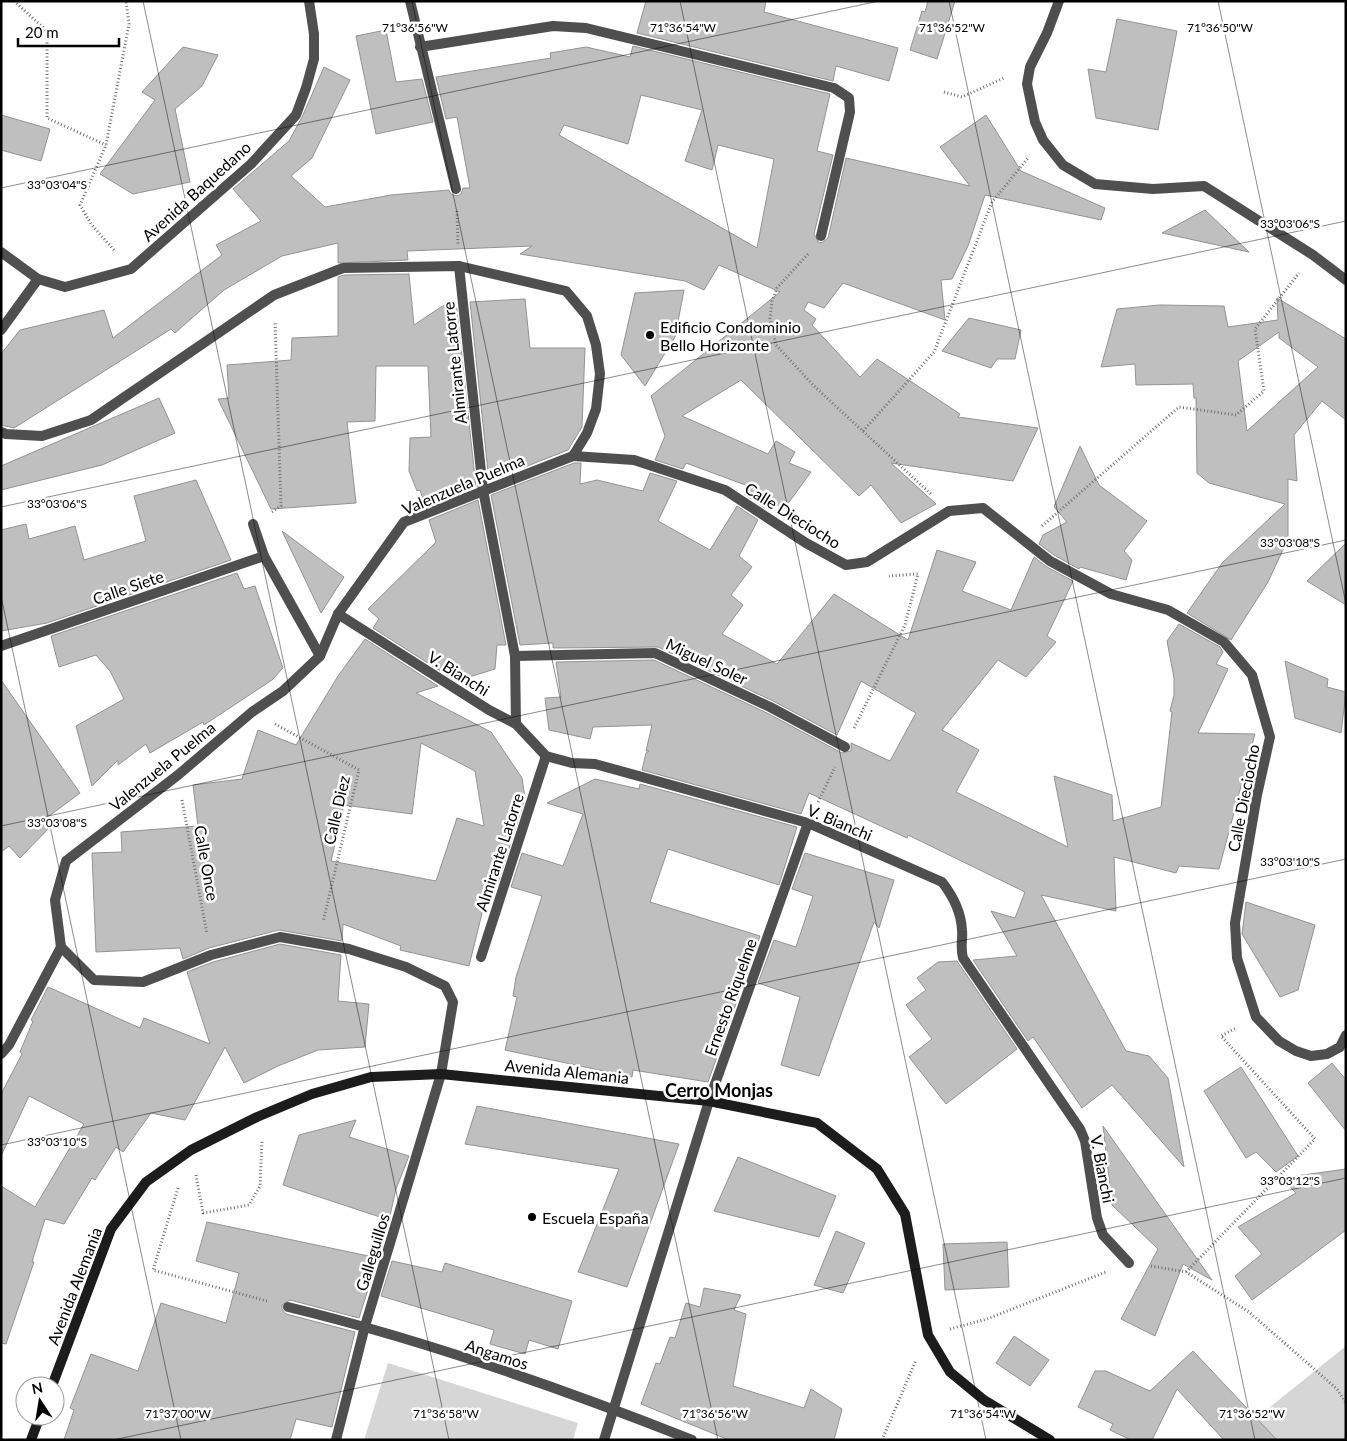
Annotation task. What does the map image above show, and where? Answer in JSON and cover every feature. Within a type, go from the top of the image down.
[{"type":"main road","name":"Avenida Alemania","points":[[56,1376],[112,1229],[146,1182],[191,1150],[257,1117],[312,1094],[371,1077],[440,1074],[709,1101],[817,1123],[878,1169],[905,1214],[928,1335],[950,1372],[984,1400],[1050,1440]]},
{"type":"main road","points":[[31,1440],[36,1426]]},
{"type":"street","name":"Avenida Baquedano","points":[[1,252],[38,279],[65,287],[131,269],[252,164],[296,116],[314,59],[314,34],[309,1]]},
{"type":"street","points":[[410,1],[456,189]]},
{"type":"street","points":[[1059,1],[1047,33],[1030,67],[1027,84],[1030,102],[1043,140],[1063,165],[1096,184],[1153,189],[1204,186],[1313,255],[1346,280]]},
{"type":"street","points":[[420,46],[553,26],[586,28],[834,88],[849,98],[850,112],[821,236]]},
{"type":"street","points":[[1,432],[6,434],[42,436],[91,420],[274,295],[343,268],[459,266],[566,291],[588,316],[596,345],[600,374],[596,409],[587,433],[573,456]]},
{"type":"street","name":"Almirante Latorre","points":[[459,266],[483,490],[514,656],[516,724]]},
{"type":"street","points":[[1,330],[38,279]]},
{"type":"street","name":"Calle Dieciocho","points":[[573,456],[634,460],[724,490],[806,543],[846,565],[867,562],[949,511],[983,508],[1050,561],[1111,594],[1168,610],[1224,642],[1252,675],[1270,737],[1257,795],[1235,923],[1237,958],[1256,1018],[1279,1041],[1296,1051],[1311,1056],[1327,1054],[1340,1047],[1346,1035]]},
{"type":"street","name":"Valenzuela Puelma","points":[[61,947],[55,900],[66,861],[178,775],[252,712],[283,690],[320,656],[338,614],[404,522],[573,456]]},
{"type":"street","points":[[253,524],[264,556],[320,656]]},
{"type":"street","name":"Calle Siete","points":[[1,646],[264,556]]},
{"type":"street","name":"V. Bianchi","points":[[338,614],[489,710],[516,724],[546,756],[572,763],[595,764],[808,823],[942,882],[953,896],[962,931],[960,947],[963,958],[1080,1129],[1085,1141],[1097,1218],[1103,1235],[1130,1263]]},
{"type":"street","name":"Miguel Soler","points":[[514,656],[655,653],[770,707],[845,747]]},
{"type":"street","name":"Almirante Latorre","points":[[482,957],[546,756]]},
{"type":"street","name":"Ernesto Riquelme","points":[[604,1440],[709,1101],[808,823]]},
{"type":"street","points":[[1,1054],[9,1046],[61,947],[94,980],[143,982],[211,955],[280,937],[349,949],[406,968],[445,986],[453,1002],[440,1074]]},
{"type":"street","name":"Galleguillos","points":[[336,1440],[366,1326],[440,1074]]},
{"type":"street","name":"Angamos","points":[[288,1307],[366,1326],[614,1409],[692,1440]]},
{"type":"path","points":[[14,1],[47,31],[48,118],[106,145]]},
{"type":"path","points":[[126,1],[129,24],[106,145],[80,205],[91,224],[131,269]]},
{"type":"path","points":[[944,92],[962,97],[1030,67]]},
{"type":"path","points":[[863,431],[934,352],[992,202],[1043,140]]},
{"type":"path","points":[[456,189],[459,266]]},
{"type":"path","points":[[821,236],[777,288],[772,301],[770,318],[776,345],[815,387],[949,511]]},
{"type":"path","points":[[1025,540],[1179,407],[1236,415],[1264,391],[1255,330],[1313,255]]},
{"type":"path","points":[[253,524],[281,506],[274,295]]},
{"type":"path","points":[[808,823],[906,625],[918,574],[880,577]]},
{"type":"path","name":"Calle Diez","points":[[252,712],[359,770],[318,944]]},
{"type":"path","name":"Calle Once","points":[[178,775],[211,955]]},
{"type":"path","points":[[1186,1272],[1315,1139],[1221,1036],[1256,1018]]},
{"type":"path","points":[[191,1150],[203,1213],[249,1205],[260,1186],[261,1176],[263,1146],[257,1117]]},
{"type":"path","points":[[179,1187],[152,1270],[288,1307]]},
{"type":"path","points":[[882,1440],[928,1335],[987,1319],[1130,1263],[1186,1272],[1249,1312],[1336,1389],[1346,1403]]},
{"type":"shaded area","points":[[1346,1346],[1346,1440],[1229,1440]]},
{"type":"shaded area","points":[[388,1363],[578,1423],[573,1440],[364,1440]]},
{"type":"building","points":[[646,1],[766,1],[764,12],[898,48],[889,81],[836,66],[833,81],[637,33]]},
{"type":"building","points":[[928,1],[955,1],[937,59],[910,50],[922,11],[925,12]]},
{"type":"building","points":[[1117,19],[1177,31],[1158,130],[1096,118],[1088,69],[1106,72]]},
{"type":"building","points":[[386,30],[396,82],[422,79],[433,122],[376,134],[356,36]]},
{"type":"building","points":[[633,46],[830,94],[817,151],[833,155],[814,234],[819,243],[828,238],[846,158],[970,186],[940,147],[986,115],[1021,171],[1105,208],[1101,220],[985,195],[968,246],[952,279],[941,280],[945,320],[843,283],[824,308],[808,302],[804,310],[816,319],[812,325],[860,377],[877,359],[960,414],[958,417],[1038,428],[1013,481],[891,463],[936,504],[901,523],[871,485],[859,496],[741,380],[682,416],[768,454],[776,441],[795,452],[789,463],[811,472],[784,509],[769,500],[765,508],[744,494],[748,486],[686,463],[683,469],[655,460],[665,436],[651,396],[780,292],[719,265],[704,290],[685,281],[520,254],[532,246],[407,251],[408,260],[338,263],[338,243],[282,256],[224,290],[175,333],[171,329],[14,428],[1,425],[1,354],[20,330],[104,310],[113,338],[222,255],[216,245],[261,221],[233,189],[289,141],[324,67],[350,80],[312,158],[291,176],[325,207],[391,195],[449,190],[451,194],[457,196],[461,194],[463,188],[470,188],[457,117],[446,119],[436,77],[551,58],[550,53],[586,47],[630,57]],"holes":[[[641,95],[702,110],[685,161],[712,170],[718,145],[774,159],[757,248],[559,135],[564,125],[628,144]]]},
{"type":"building","points":[[183,47],[218,55],[202,86],[175,109],[190,182],[133,194],[100,174],[155,100],[142,92]]},
{"type":"building","points":[[1,115],[50,129],[41,161],[1,150]]},
{"type":"building","points":[[1205,210],[1249,252],[1162,233]]},
{"type":"building","points":[[409,274],[414,325],[447,303],[456,302],[476,487],[425,506],[420,490],[417,491],[409,471],[410,438],[431,437],[428,366],[376,366],[375,421],[347,422],[356,503],[271,509],[218,399],[229,398],[227,365],[291,360],[292,338],[338,336],[338,277],[344,275]]},
{"type":"building","points":[[684,290],[675,337],[645,386],[621,355],[635,293]]},
{"type":"building","points":[[1277,298],[1346,339],[1346,420],[1322,401],[1294,435],[1297,481],[1288,479],[1288,539],[1268,582],[1231,640],[1187,613],[1223,562],[1285,504],[1209,483],[1197,473],[1196,398],[1194,398],[1193,384],[1136,385],[1135,364],[1101,367],[1117,309],[1159,305],[1224,306],[1228,327],[1278,320]],"holes":[[[1279,332],[1279,338],[1318,367],[1247,431],[1238,361]]]},
{"type":"building","points":[[525,299],[530,348],[585,348],[582,427],[568,450],[489,481],[470,302]]},
{"type":"building","points":[[969,318],[1021,330],[1015,359],[997,359],[991,368],[942,351]]},
{"type":"building","points":[[159,398],[175,433],[102,465],[1,490],[1,466]]},
{"type":"building","points":[[1080,446],[1099,485],[1147,521],[1124,551],[1132,560],[1126,580],[1080,567],[1079,569],[1039,544],[1043,535],[1067,522],[1054,507]]},
{"type":"building","points":[[574,463],[581,463],[580,484],[597,480],[643,491],[650,473],[677,481],[658,521],[710,550],[737,506],[758,520],[739,556],[752,567],[731,595],[743,605],[722,634],[777,664],[834,594],[908,640],[937,550],[976,562],[962,591],[1011,610],[1034,557],[1047,567],[1073,581],[1047,636],[1056,642],[1026,677],[998,660],[942,730],[979,750],[956,792],[1068,847],[1054,776],[1112,795],[1113,821],[1161,807],[1172,712],[1170,711],[1174,695],[1174,678],[1167,641],[1179,624],[1220,647],[1223,652],[1216,664],[1228,669],[1198,733],[1255,734],[1219,869],[1179,866],[1176,873],[1114,857],[1116,911],[1041,895],[1126,1051],[1149,1056],[1168,1078],[1184,1167],[1112,1085],[1082,1108],[1033,1037],[1028,1041],[973,960],[1017,956],[991,911],[1015,918],[1025,892],[908,835],[907,838],[809,793],[801,814],[642,770],[646,753],[649,751],[646,751],[652,725],[593,727],[590,739],[549,730],[545,698],[561,697],[556,662],[654,660],[767,713],[842,753],[851,751],[851,743],[890,761],[916,713],[861,681],[837,735],[773,701],[658,647],[553,648],[553,643],[520,645],[491,495]]},
{"type":"building","points":[[196,480],[231,560],[47,623],[1,631],[1,530],[26,524],[29,539],[75,526],[84,560],[146,541],[134,496]]},
{"type":"building","points":[[478,500],[506,645],[497,645],[495,669],[456,681],[373,628],[379,619],[368,609],[436,542],[429,520]]},
{"type":"building","points":[[282,531],[344,577],[321,613]]},
{"type":"building","points":[[1346,543],[1346,605],[1307,581]]},
{"type":"building","points":[[237,573],[244,589],[255,586],[283,668],[272,680],[204,725],[203,722],[150,753],[146,744],[118,765],[118,760],[92,786],[76,726],[124,699],[110,671],[96,655],[59,667],[51,636]]},
{"type":"building","points":[[365,639],[438,686],[416,693],[491,732],[522,778],[525,798],[498,883],[490,881],[469,966],[400,950],[401,946],[343,924],[342,941],[279,930],[209,948],[183,959],[180,948],[96,952],[92,853],[122,852],[121,832],[198,826],[193,785],[242,779],[258,730],[296,745],[338,676]],"holes":[[[421,743],[475,771],[484,826],[457,818],[436,881],[331,861],[344,805],[412,814]]]},
{"type":"building","points":[[1285,661],[1328,679],[1327,687],[1346,692],[1341,733],[1295,718]]},
{"type":"building","points":[[1,680],[80,793],[37,825],[52,825],[20,858],[9,846],[1,852]]},
{"type":"building","points":[[595,779],[639,789],[640,784],[797,827],[779,885],[668,849],[650,902],[760,936],[708,1082],[633,1070],[632,1077],[505,1050],[517,997],[513,996],[516,977],[542,896],[511,887],[522,853],[563,866],[583,814],[547,803]]},
{"type":"building","points":[[805,853],[894,880],[879,928],[874,922],[819,1076],[781,1065],[800,997],[758,983],[774,940],[796,947],[813,896],[792,889]]},
{"type":"building","points":[[1246,902],[1315,925],[1298,990],[1280,997],[1242,934]]},
{"type":"building","points":[[280,944],[341,955],[338,1001],[369,1004],[365,1047],[318,1050],[278,1066],[244,1083],[225,1047],[185,1120],[151,1113],[123,1152],[116,1147],[95,1180],[92,1178],[64,1224],[45,1219],[32,1262],[34,1262],[6,1344],[1,1343],[1,1186],[35,1207],[84,1124],[29,1096],[1,1156],[1,1094],[22,1054],[20,1052],[33,1021],[31,1020],[48,987],[140,1028],[144,1018],[210,1044],[187,972],[213,962]]},
{"type":"building","points":[[957,961],[1017,1049],[946,1104],[909,1057],[932,1039],[906,1005],[926,990],[917,978],[938,962]]},
{"type":"building","points":[[1332,1063],[1346,1080],[1346,1131],[1308,1083]]},
{"type":"building","points":[[1241,1067],[1298,1156],[1276,1172],[1256,1152],[1246,1158],[1204,1091]]},
{"type":"building","points":[[477,1106],[679,1144],[627,1287],[578,1272],[619,1169],[465,1144]]},
{"type":"building","points":[[356,1120],[349,1137],[409,1156],[396,1189],[389,1220],[283,1185],[299,1135]]},
{"type":"building","points":[[1103,1126],[1212,1280],[1183,1264],[1155,1336],[1121,1319],[1158,1249],[1112,1205]]},
{"type":"building","points":[[738,1157],[836,1196],[819,1237],[714,1211]]},
{"type":"building","points":[[1346,1169],[1346,1230],[1252,1300],[1235,1276],[1262,1254],[1238,1227],[1296,1193],[1281,1178]]},
{"type":"building","points":[[207,1222],[378,1258],[359,1318],[290,1300],[282,1305],[282,1309],[286,1314],[355,1332],[332,1427],[296,1419],[290,1440],[64,1440],[74,1410],[70,1408],[91,1354],[138,1371],[161,1303],[226,1323],[239,1273],[196,1261]]},
{"type":"building","points":[[836,1231],[865,1243],[843,1293],[814,1285]]},
{"type":"building","points":[[1007,1242],[1009,1287],[945,1290],[943,1244]]},
{"type":"building","points":[[392,1261],[442,1272],[445,1263],[572,1301],[558,1349],[529,1340],[525,1354],[490,1344],[494,1330],[381,1296]]},
{"type":"building","points":[[704,1288],[741,1295],[734,1310],[746,1314],[733,1386],[804,1408],[811,1389],[842,1409],[834,1440],[729,1440],[641,1404],[656,1363],[660,1364],[670,1337],[675,1338],[686,1303],[700,1307]]},
{"type":"building","points":[[1014,1336],[1049,1360],[1030,1386],[996,1363]]},
{"type":"building","points":[[1193,1351],[1277,1440],[1224,1440],[1177,1389],[1152,1440],[1131,1440],[1110,1430],[1113,1424],[1078,1407],[1095,1371],[1106,1371],[1150,1391]]},
{"type":"place","name":"Edificio Condominio Bello Horizonte","points":[[650,335]]},
{"type":"place","name":"Escuela España","points":[[532,1217]]},
{"type":"district","name":"Cerro Monjas","points":[[719,1090]]}]
